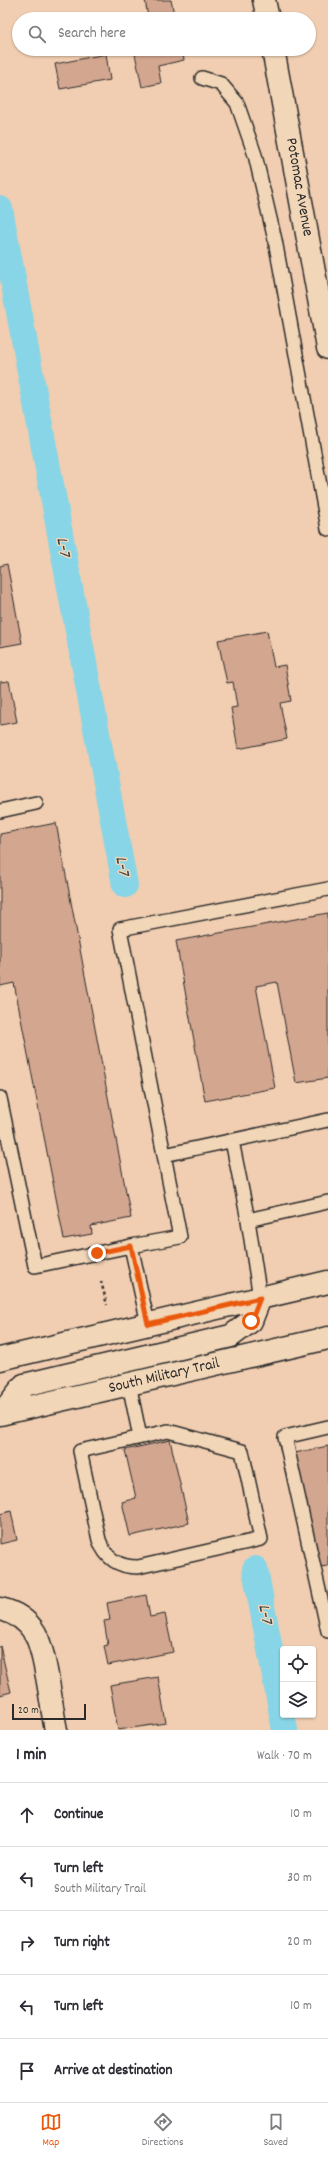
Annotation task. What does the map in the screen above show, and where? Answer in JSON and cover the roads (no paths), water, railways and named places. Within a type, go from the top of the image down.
[{"type":"main road","points":[[264,0],[267,12]]},
{"type":"main road","name":"Potomac Avenue","points":[[274,56],[328,348]]},
{"type":"main road","points":[[0,1356],[148,1324],[328,1282]]},
{"type":"main road","points":[[1,1414],[24,1385],[231,1336],[251,1321],[260,1298]]},
{"type":"main road","name":"South Military Trail","points":[[1,1414],[328,1338]]},
{"type":"main road","points":[[0,1609],[9,1611],[24,1620],[35,1633],[41,1649],[56,1730]]},
{"type":"lane","points":[[202,78],[222,84],[237,103],[256,155],[275,240],[328,529]]},
{"type":"lane","points":[[0,811],[36,803]]},
{"type":"lane","points":[[0,1098],[35,1266],[180,1236],[120,930],[328,889]]},
{"type":"lane","points":[[164,1155],[328,1120]]},
{"type":"lane","points":[[232,1141],[248,1220],[260,1298]]},
{"type":"lane","points":[[248,1220],[328,1202]]},
{"type":"lane","points":[[131,1246],[148,1324]]},
{"type":"lane","points":[[129,1384],[140,1437]]},
{"type":"lane","points":[[328,1427],[285,1437],[328,1630]]},
{"type":"lane","points":[[168,1431],[242,1451],[261,1539],[138,1567],[118,1564],[109,1558],[102,1550],[99,1540],[80,1451],[140,1437],[168,1431]]},
{"type":"waterway","name":"L-7","points":[[0,209],[125,885]]},
{"type":"waterway","name":"L-7","points":[[255,1569],[285,1730]]}]
